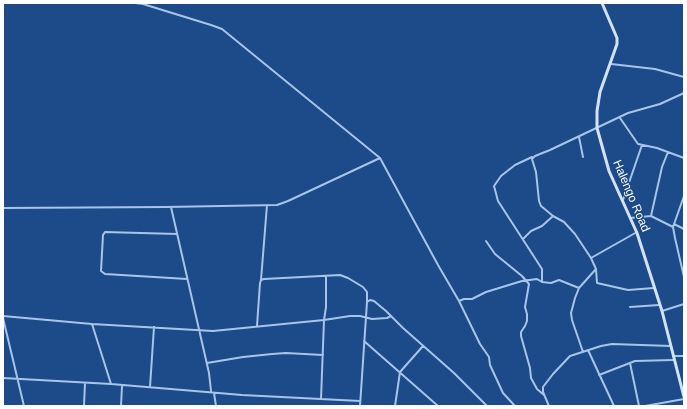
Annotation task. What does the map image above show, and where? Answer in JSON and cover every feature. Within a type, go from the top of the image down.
[{"type":"street","points":[[135,3],[143,4],[222,29],[380,158],[459,301],[480,344],[489,357],[490,365],[503,393],[515,406]]},
{"type":"street","name":"Halengo Road","points":[[602,3],[617,38],[616,49],[600,92],[596,128],[609,171],[637,232],[662,311],[684,398]]},
{"type":"street","points":[[610,64],[655,69],[684,77]]},
{"type":"street","points":[[542,282],[542,269],[498,201],[494,186],[501,176],[515,165],[628,114],[660,104],[684,92]]},
{"type":"street","points":[[620,118],[638,144],[684,158]]},
{"type":"street","points":[[579,137],[583,157]]},
{"type":"street","points":[[623,202],[642,145]]},
{"type":"street","points":[[651,216],[662,167],[668,152]]},
{"type":"street","points":[[533,157],[539,201],[543,209],[564,222],[576,234],[591,258],[596,270],[597,283],[628,290],[654,288]]},
{"type":"street","points":[[3,208],[171,207],[267,205],[283,203],[380,158]]},
{"type":"street","points":[[684,196],[674,225],[675,238],[684,277]]},
{"type":"street","points":[[257,326],[267,205]]},
{"type":"street","points":[[171,207],[216,406]]},
{"type":"street","points":[[523,239],[531,231],[542,226],[553,216]]},
{"type":"street","points":[[630,218],[651,216],[684,229]]},
{"type":"street","points":[[177,234],[105,232],[103,235],[101,271],[105,274],[187,279]]},
{"type":"street","points":[[591,258],[637,232]]},
{"type":"street","points":[[486,241],[495,254],[527,281],[530,286],[525,307],[527,321],[521,332],[521,336],[532,380],[544,395],[549,406]]},
{"type":"street","points":[[583,352],[571,318],[575,298],[580,288],[596,270]]},
{"type":"street","points":[[321,399],[324,320],[326,307],[326,276]]},
{"type":"street","points":[[261,280],[270,278],[340,276],[358,284],[367,292],[360,406]]},
{"type":"street","points":[[459,301],[463,299],[472,299],[486,292],[527,281],[537,280],[551,283],[559,280],[580,288]]},
{"type":"street","points":[[367,302],[370,300],[374,301],[454,373],[487,406]]},
{"type":"street","points":[[662,311],[684,304]]},
{"type":"street","points":[[630,307],[659,305]]},
{"type":"street","points":[[24,406],[3,317],[154,328],[213,330],[324,320],[350,316],[383,319],[391,316]]},
{"type":"street","points":[[92,324],[111,384]]},
{"type":"street","points":[[150,387],[154,328]]},
{"type":"street","points":[[364,341],[438,406]]},
{"type":"street","points":[[544,395],[543,387],[570,356],[612,344],[628,346],[671,346]]},
{"type":"street","points":[[395,406],[400,372],[424,346]]},
{"type":"street","points":[[588,350],[614,406]]},
{"type":"street","points":[[207,363],[243,357],[279,354],[323,356]]},
{"type":"street","points":[[600,375],[637,360],[684,356]]},
{"type":"street","points":[[630,363],[639,406]]},
{"type":"street","points":[[3,378],[360,401]]},
{"type":"street","points":[[84,406],[85,383]]},
{"type":"street","points":[[120,406],[122,386]]},
{"type":"street","points":[[645,406],[684,398]]}]
